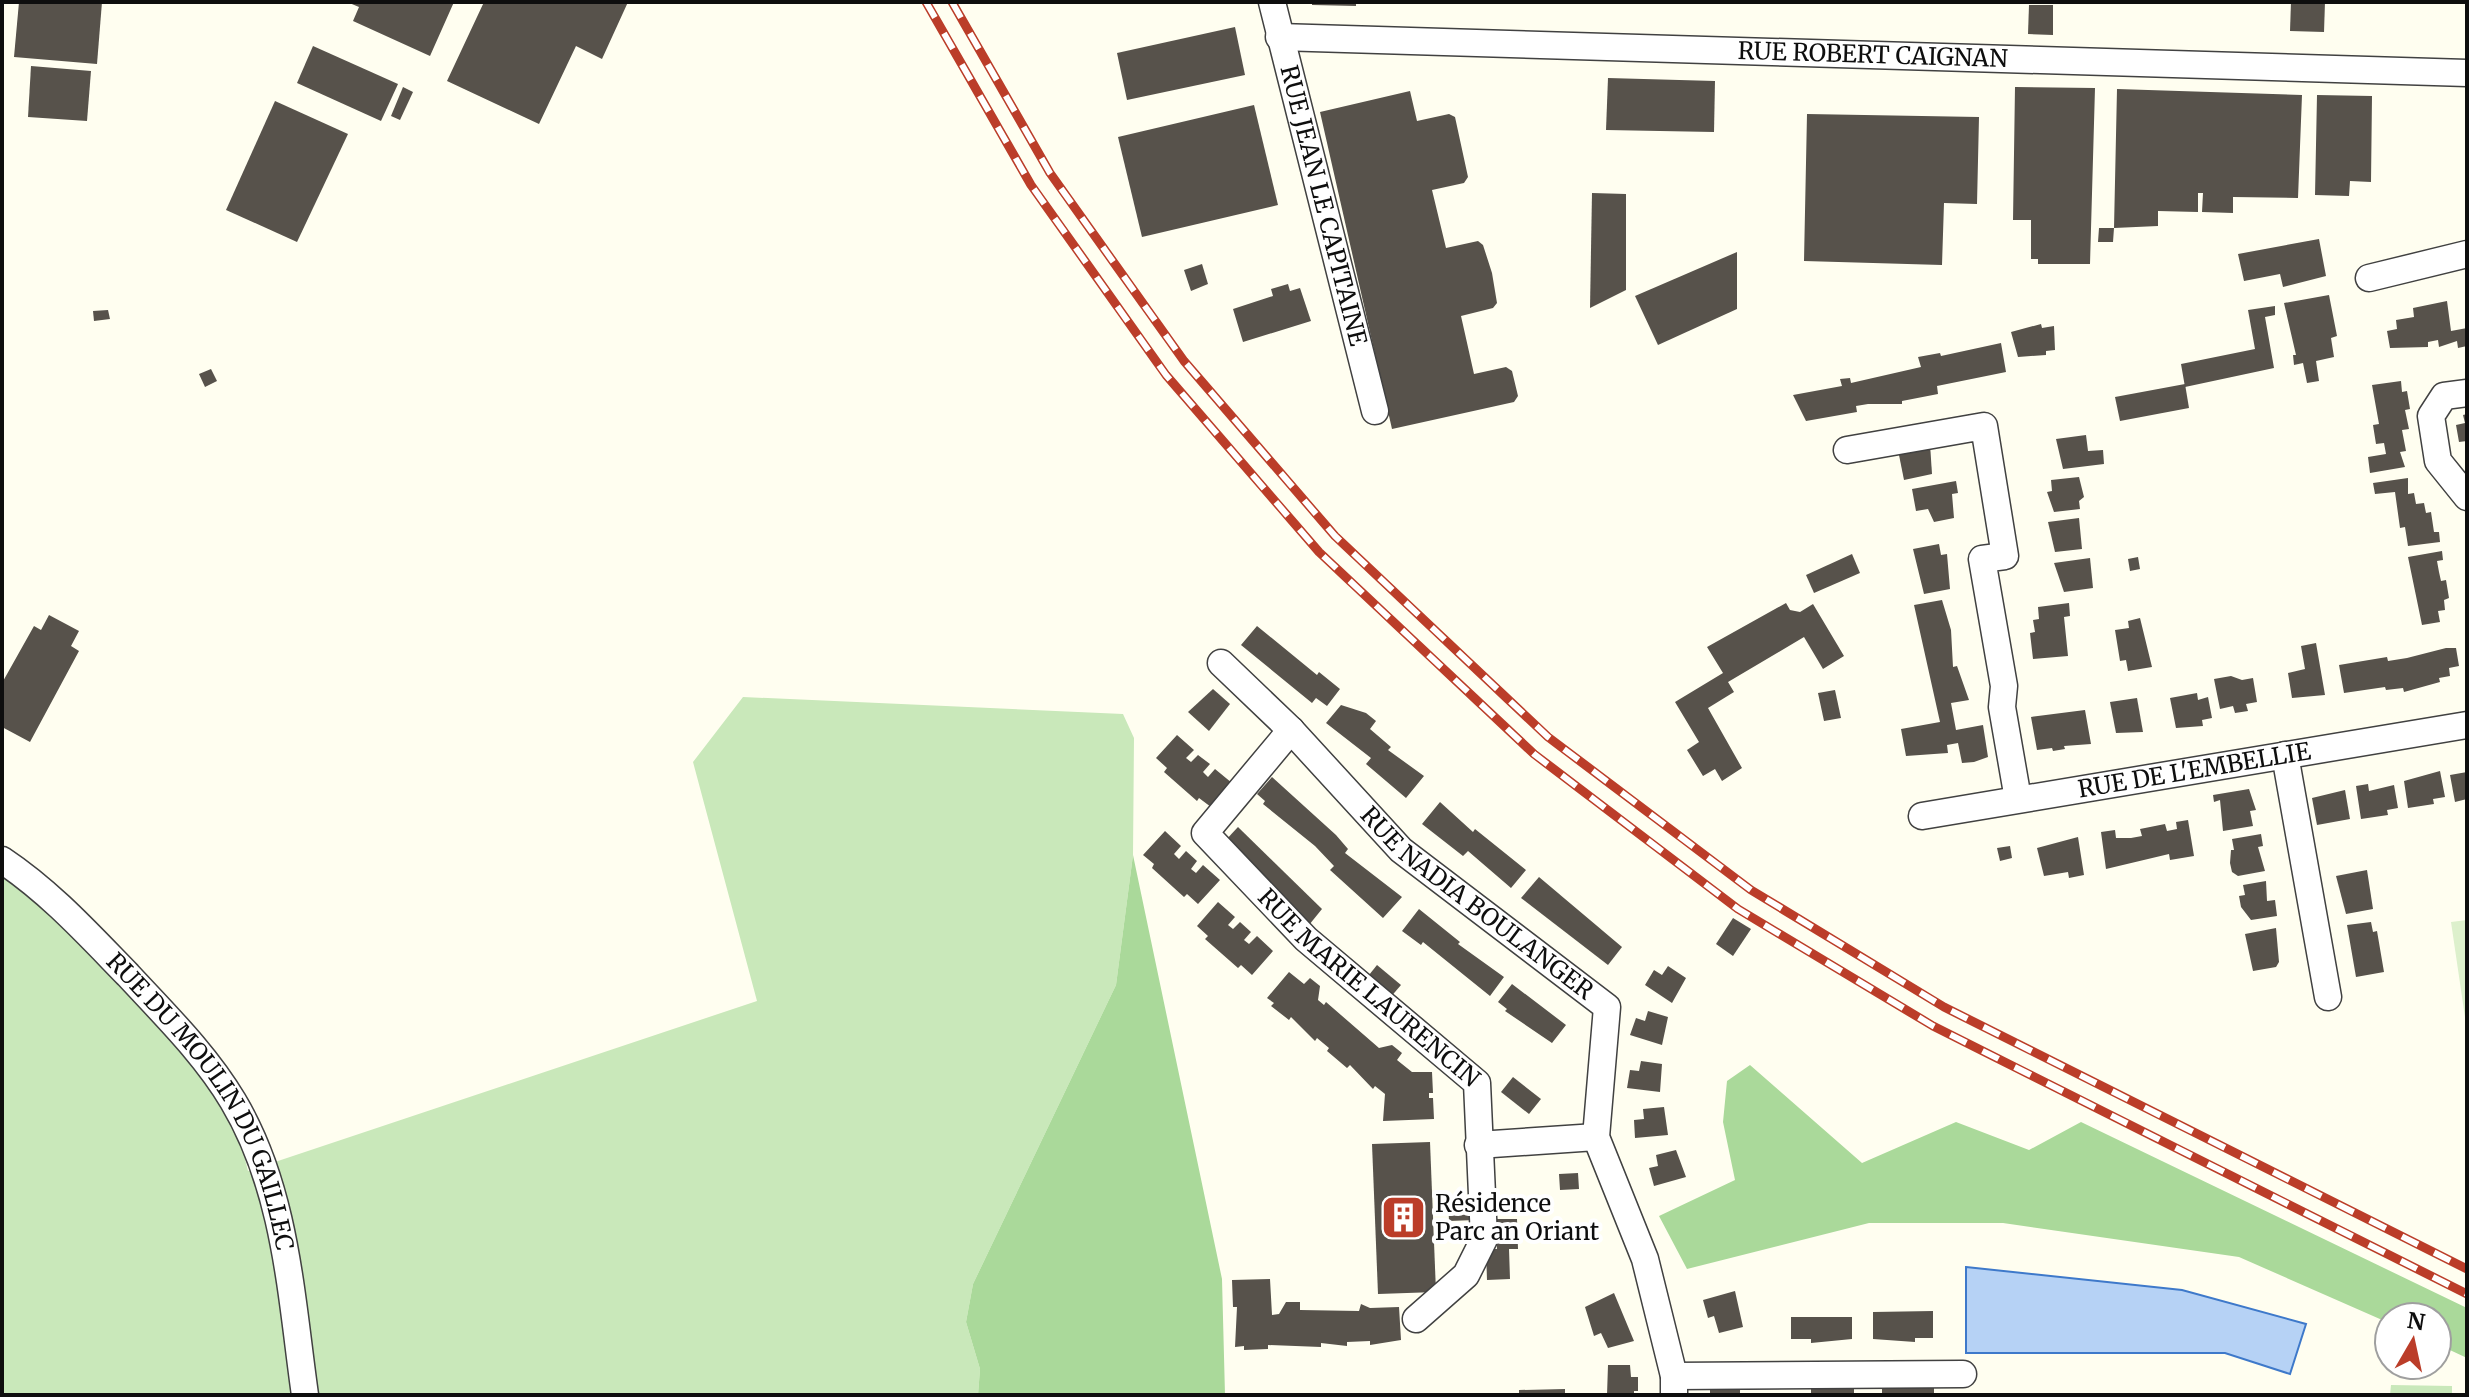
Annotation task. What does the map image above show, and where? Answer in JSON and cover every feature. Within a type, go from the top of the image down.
[{"type":"street","name":"RUE JEAN LE CAPITAINE","points":[[1272,2],[1375,411]]},
{"type":"street","name":"RUE ROBERT CAIGNAN","points":[[1279,37],[2467,73]]},
{"type":"street","points":[[2369,278],[2467,254]]},
{"type":"street","points":[[2467,393],[2444,396],[2431,416],[2438,461],[2467,497]]},
{"type":"street","points":[[1847,450],[1984,426],[2005,556],[1982,559],[2004,686],[2002,707],[2018,799]]},
{"type":"street","points":[[1221,663],[1299,739]]},
{"type":"street","name":"RUE DE L'EMBELLIE","points":[[1922,816],[2467,725]]},
{"type":"street","name":"RUE NADIA BOULANGER","points":[[1299,739],[1401,850],[1607,1007],[1596,1137],[1645,1259],[1674,1386]]},
{"type":"street","name":"RUE MARIE LAURENCIN","points":[[1299,739],[1205,833],[1306,939],[1477,1083],[1484,1239],[1466,1275],[1416,1319]]},
{"type":"street","points":[[2285,755],[2328,997]]},
{"type":"street","name":"RUE DU MOULIN DU GAILLEC","points":[[2,860],[79,924],[195,1046],[233,1101],[259,1157],[280,1222],[305,1395]]},
{"type":"street","points":[[1478,1145],[1596,1137]]},
{"type":"street","points":[[1674,1386],[1866,1385],[1963,1374]]},
{"type":"green space","points":[[743,697],[1123,714],[1134,738],[1133,855],[1116,985],[973,1284],[966,1322],[980,1369],[978,1395],[2,1395],[2,874],[38,900],[186,1053],[225,1108],[240,1139],[248,1171],[757,1001],[693,762]]},
{"type":"green space","points":[[1133,855],[1222,1279],[1225,1395],[978,1395],[980,1369],[966,1322],[973,1284],[1116,985]]},
{"type":"green space","points":[[2467,920],[2467,1024],[2466,1024],[2451,922]]},
{"type":"green space","points":[[1750,1065],[1862,1163],[1956,1122],[2029,1150],[2081,1122],[2452,1301],[2373,1301],[2373,1316],[2239,1257],[2003,1223],[1869,1223],[1687,1269],[1659,1216],[1735,1180],[1723,1122],[1727,1081]]},
{"type":"green space","points":[[2453,1301],[2467,1308],[2467,1358],[2453,1351]]},
{"type":"green space","points":[[2391,1385],[2452,1386],[2452,1395],[2390,1395]]},
{"type":"water","points":[[1966,1267],[2182,1290],[2306,1324],[2290,1374],[2225,1353],[1966,1353]]},
{"type":"building","points":[[19,2],[102,2],[97,64],[14,57]]},
{"type":"building","points":[[347,2],[454,2],[430,56],[353,21],[359,7]]},
{"type":"building","points":[[484,2],[628,2],[602,59],[576,46],[539,124],[447,81]]},
{"type":"building","points":[[1312,2],[1356,2],[1356,6],[1312,5]]},
{"type":"building","points":[[2291,2],[2325,2],[2324,32],[2290,31]]},
{"type":"building","points":[[2029,5],[2053,5],[2053,35],[2028,34]]},
{"type":"building","points":[[1235,27],[1245,75],[1127,100],[1117,53]]},
{"type":"building","points":[[313,46],[398,84],[381,121],[297,83]]},
{"type":"building","points":[[31,66],[91,71],[87,121],[28,117]]},
{"type":"building","points":[[1608,78],[1715,81],[1714,132],[1606,130]]},
{"type":"building","points":[[403,87],[413,92],[400,120],[391,116]]},
{"type":"building","points":[[2015,87],[2095,88],[2090,264],[2038,264],[2038,259],[2031,259],[2031,220],[2013,220]]},
{"type":"building","points":[[2117,89],[2302,95],[2298,198],[2233,197],[2233,213],[2202,212],[2203,193],[2198,193],[2198,212],[2158,211],[2158,226],[2114,228]]},
{"type":"building","points":[[1410,91],[1417,121],[1449,114],[1455,117],[1468,177],[1464,183],[1432,190],[1446,248],[1478,241],[1483,245],[1492,273],[1497,303],[1493,308],[1461,316],[1474,374],[1506,367],[1512,371],[1518,396],[1514,402],[1392,429],[1320,112]]},
{"type":"building","points":[[2317,95],[2372,96],[2371,182],[2350,181],[2349,196],[2315,195]]},
{"type":"building","points":[[275,101],[348,134],[297,242],[226,210]]},
{"type":"building","points":[[1254,105],[1278,205],[1142,237],[1118,137]]},
{"type":"building","points":[[1807,114],[1979,117],[1977,204],[1944,203],[1942,265],[1804,261]]},
{"type":"building","points":[[1592,193],[1626,194],[1626,290],[1590,308]]},
{"type":"building","points":[[2099,228],[2114,228],[2113,242],[2098,242]]},
{"type":"building","points":[[2319,239],[2326,276],[2283,287],[2280,274],[2244,281],[2238,254]]},
{"type":"building","points":[[1737,252],[1737,309],[1658,345],[1635,296]]},
{"type":"building","points":[[1202,264],[1208,284],[1191,291],[1184,270]]},
{"type":"building","points":[[1288,284],[1290,291],[1300,288],[1311,321],[1243,342],[1233,309],[1273,296],[1271,289]]},
{"type":"building","points":[[2329,295],[2337,336],[2331,338],[2334,357],[2316,361],[2319,381],[2307,383],[2303,363],[2294,365],[2293,355],[2296,355],[2284,303]]},
{"type":"building","points":[[2447,301],[2451,331],[2467,328],[2467,346],[2458,348],[2457,341],[2439,347],[2438,340],[2428,342],[2428,347],[2390,348],[2387,331],[2397,329],[2396,320],[2414,317],[2413,308]]},
{"type":"building","points":[[2275,306],[2275,315],[2265,317],[2274,368],[2185,387],[2181,364],[2255,349],[2248,310]]},
{"type":"building","points":[[108,310],[110,319],[94,321],[93,311]]},
{"type":"building","points":[[2041,324],[2042,328],[2054,326],[2055,350],[2046,351],[2046,355],[2018,357],[2011,332]]},
{"type":"building","points":[[2001,343],[2006,372],[1937,386],[1938,394],[1902,401],[1902,404],[1856,406],[1857,412],[1806,421],[1793,395],[1842,386],[1840,379],[1850,378],[1851,383],[1921,367],[1918,357],[1940,353],[1941,356]]},
{"type":"building","points":[[211,369],[217,381],[205,387],[199,374]]},
{"type":"building","points":[[2401,381],[2402,392],[2407,391],[2410,409],[2405,410],[2409,429],[2402,430],[2406,451],[2400,452],[2405,467],[2370,473],[2368,457],[2386,454],[2384,443],[2376,444],[2373,425],[2379,424],[2372,385]]},
{"type":"building","points":[[2185,384],[2189,408],[2120,421],[2115,397]]},
{"type":"building","points":[[2467,414],[2467,441],[2459,442],[2456,425],[2465,423],[2463,415]]},
{"type":"building","points":[[2086,435],[2088,451],[2103,450],[2104,464],[2063,469],[2056,439]]},
{"type":"building","points":[[1930,444],[1932,474],[1904,480],[1898,450]]},
{"type":"building","points":[[2079,477],[2084,497],[2079,501],[2080,509],[2054,512],[2047,492],[2052,491],[2051,480]]},
{"type":"building","points":[[2408,478],[2408,494],[2414,493],[2416,504],[2424,503],[2426,513],[2431,512],[2434,532],[2439,532],[2440,542],[2408,546],[2405,527],[2400,528],[2395,492],[2375,494],[2373,483]]},
{"type":"building","points":[[1956,481],[1958,493],[1952,494],[1954,518],[1934,522],[1928,509],[1916,511],[1912,489]]},
{"type":"building","points":[[2079,518],[2082,549],[2055,552],[2048,522]]},
{"type":"building","points":[[1939,544],[1941,555],[1947,554],[1950,589],[1924,594],[1913,549]]},
{"type":"building","points":[[2442,551],[2443,560],[2437,561],[2441,581],[2446,580],[2449,598],[2444,600],[2445,610],[2438,611],[2440,622],[2422,625],[2408,557]]},
{"type":"building","points":[[1852,554],[1860,573],[1814,593],[1806,575]]},
{"type":"building","points":[[2138,557],[2140,569],[2130,571],[2128,559]]},
{"type":"building","points":[[2090,558],[2093,588],[2064,592],[2054,563]]},
{"type":"building","points":[[1942,600],[1951,630],[1953,667],[1957,666],[1969,700],[1951,703],[1956,730],[1983,725],[1988,757],[1974,762],[1962,763],[1958,743],[1947,745],[1948,753],[1906,756],[1901,729],[1940,722],[1914,605]]},
{"type":"building","points":[[1786,603],[1790,610],[1800,612],[1813,604],[1844,656],[1823,669],[1804,637],[1728,682],[1734,692],[1708,708],[1742,768],[1722,781],[1715,769],[1703,776],[1687,750],[1699,742],[1675,702],[1723,673],[1707,647]]},
{"type":"building","points":[[2069,603],[2070,616],[2064,617],[2068,656],[2033,659],[2030,633],[2035,632],[2033,620],[2039,619],[2038,607]]},
{"type":"building","points":[[49,615],[79,631],[71,646],[79,651],[30,742],[2,727],[2,683],[34,626],[41,630]]},
{"type":"building","points":[[2140,618],[2152,667],[2128,671],[2126,660],[2120,661],[2115,630],[2129,628],[2128,621]]},
{"type":"building","points":[[1257,626],[1317,675],[1319,672],[1340,689],[1327,706],[1316,698],[1312,703],[1241,645]]},
{"type":"building","points":[[2316,643],[2325,695],[2292,698],[2288,673],[2305,669],[2301,646]]},
{"type":"building","points":[[2456,648],[2459,666],[2449,668],[2450,676],[2439,678],[2440,682],[2404,692],[2403,688],[2386,690],[2385,687],[2344,693],[2339,665],[2387,657],[2388,661],[2407,658]]},
{"type":"building","points":[[2231,676],[2242,680],[2253,678],[2257,702],[2246,704],[2248,711],[2235,713],[2233,706],[2220,709],[2214,679]]},
{"type":"building","points":[[1213,689],[1230,704],[1209,731],[1188,712]]},
{"type":"building","points":[[1835,690],[1841,718],[1824,721],[1818,693]]},
{"type":"building","points":[[2197,693],[2198,700],[2208,697],[2212,718],[2202,720],[2203,726],[2176,728],[2170,698]]},
{"type":"building","points":[[2137,698],[2143,732],[2116,733],[2110,702]]},
{"type":"building","points":[[1341,705],[1366,713],[1376,721],[1370,729],[1391,747],[1388,750],[1424,776],[1406,798],[1366,764],[1371,758],[1326,723]]},
{"type":"building","points":[[2085,710],[2091,744],[2064,746],[2065,749],[2053,751],[2052,748],[2037,750],[2031,717]]},
{"type":"building","points":[[1177,735],[1194,750],[1186,758],[1191,762],[1198,755],[1210,764],[1203,772],[1208,777],[1215,769],[1232,783],[1211,807],[1199,798],[1197,801],[1164,772],[1167,768],[1156,758]]},
{"type":"building","points":[[2440,771],[2445,797],[2433,799],[2434,804],[2408,808],[2404,781]]},
{"type":"building","points":[[2467,772],[2467,799],[2455,802],[2450,775]]},
{"type":"building","points":[[1272,777],[1336,835],[1348,849],[1345,853],[1402,897],[1383,918],[1330,870],[1334,866],[1315,846],[1263,804],[1265,801],[1257,794]]},
{"type":"building","points":[[2368,784],[2369,791],[2394,785],[2398,808],[2387,810],[2388,815],[2361,819],[2356,786]]},
{"type":"building","points":[[2249,789],[2256,810],[2250,811],[2253,826],[2223,831],[2220,800],[2214,802],[2213,795]]},
{"type":"building","points":[[2345,790],[2350,819],[2317,825],[2312,798]]},
{"type":"building","points":[[1440,802],[1473,832],[1475,829],[1526,870],[1511,888],[1468,851],[1463,856],[1422,824]]},
{"type":"building","points":[[2188,820],[2194,856],[2170,860],[2169,854],[2106,869],[2101,832],[2115,830],[2116,838],[2131,838],[2142,836],[2140,829],[2165,824],[2167,831],[2177,829],[2176,822]]},
{"type":"building","points":[[1238,827],[1322,909],[1309,925],[1224,842]]},
{"type":"building","points":[[1165,831],[1181,846],[1174,854],[1179,859],[1186,851],[1197,861],[1191,869],[1196,873],[1203,865],[1220,880],[1198,904],[1187,894],[1184,897],[1152,868],[1154,864],[1143,855]]},
{"type":"building","points":[[2261,834],[2263,846],[2258,847],[2265,871],[2238,876],[2232,872],[2230,863],[2231,850],[2234,850],[2232,839]]},
{"type":"building","points":[[2078,837],[2084,875],[2069,878],[2068,872],[2044,876],[2037,848]]},
{"type":"building","points":[[2010,846],[2012,858],[2000,861],[1997,848]]},
{"type":"building","points":[[2367,870],[2373,909],[2346,914],[2336,876]]},
{"type":"building","points":[[1539,877],[1622,947],[1608,965],[1521,898]]},
{"type":"building","points":[[2266,881],[2267,901],[2275,900],[2277,916],[2251,920],[2241,907],[2239,896],[2245,895],[2243,885]]},
{"type":"building","points":[[1218,902],[1235,917],[1228,925],[1233,929],[1240,922],[1251,932],[1244,940],[1249,944],[1257,936],[1273,951],[1252,975],[1241,965],[1238,968],[1205,939],[1208,936],[1197,926]]},
{"type":"building","points":[[1419,909],[1460,942],[1458,944],[1504,977],[1490,996],[1423,942],[1421,945],[1402,931]]},
{"type":"building","points":[[1733,918],[1751,929],[1733,956],[1716,944]]},
{"type":"building","points":[[2371,922],[2373,932],[2377,931],[2384,972],[2356,977],[2347,925]]},
{"type":"building","points":[[2276,928],[2279,962],[2276,967],[2253,971],[2245,934]]},
{"type":"building","points":[[1377,965],[1401,985],[1389,999],[1365,980]]},
{"type":"building","points":[[1668,966],[1686,978],[1672,1003],[1645,985],[1654,970],[1662,975]]},
{"type":"building","points":[[1289,972],[1304,984],[1310,978],[1320,986],[1318,1000],[1324,1005],[1326,1002],[1379,1048],[1392,1045],[1402,1053],[1397,1060],[1412,1072],[1432,1072],[1433,1093],[1429,1093],[1429,1098],[1433,1098],[1434,1119],[1383,1121],[1385,1094],[1375,1086],[1373,1089],[1350,1065],[1347,1068],[1327,1051],[1329,1048],[1317,1038],[1315,1041],[1291,1017],[1289,1020],[1271,1006],[1274,1003],[1267,998]]},
{"type":"building","points":[[1512,984],[1566,1025],[1552,1043],[1505,1011],[1507,1009],[1498,1002]]},
{"type":"building","points":[[1648,1011],[1668,1017],[1662,1045],[1630,1035],[1636,1018],[1645,1021]]},
{"type":"building","points":[[1641,1061],[1662,1064],[1660,1092],[1627,1088],[1630,1070],[1639,1071]]},
{"type":"building","points":[[1513,1077],[1541,1099],[1529,1114],[1501,1092]]},
{"type":"building","points":[[1664,1107],[1668,1135],[1635,1138],[1634,1120],[1644,1119],[1643,1109]]},
{"type":"building","name":"Résidence Parc an Oriant","points":[[1430,1142],[1436,1292],[1378,1294],[1372,1144]]},
{"type":"building","points":[[1676,1150],[1686,1177],[1654,1186],[1649,1168],[1658,1166],[1656,1155]]},
{"type":"building","points":[[1578,1173],[1579,1189],[1560,1190],[1559,1174]]},
{"type":"building","points":[[1474,1199],[1475,1220],[1449,1221],[1448,1200]]},
{"type":"building","points":[[1495,1219],[1517,1219],[1518,1249],[1509,1249],[1510,1279],[1487,1280],[1486,1249],[1497,1249]]},
{"type":"building","points":[[1270,1279],[1272,1315],[1279,1314],[1286,1302],[1300,1302],[1300,1310],[1359,1311],[1361,1304],[1370,1308],[1399,1307],[1401,1340],[1370,1345],[1370,1341],[1347,1342],[1347,1346],[1321,1343],[1321,1347],[1268,1345],[1268,1349],[1244,1350],[1244,1346],[1235,1347],[1237,1307],[1233,1307],[1232,1280]]},
{"type":"building","points":[[1735,1291],[1743,1327],[1719,1333],[1714,1316],[1708,1318],[1703,1300]]},
{"type":"building","points":[[1614,1293],[1634,1341],[1608,1348],[1601,1333],[1594,1336],[1585,1307]]},
{"type":"building","points":[[1933,1311],[1933,1338],[1915,1338],[1915,1342],[1873,1339],[1873,1312]]},
{"type":"building","points":[[1791,1317],[1852,1317],[1852,1339],[1811,1343],[1811,1339],[1791,1339]]},
{"type":"building","points":[[1608,1365],[1630,1365],[1631,1377],[1638,1377],[1638,1391],[1634,1391],[1634,1395],[1607,1395]]},
{"type":"building","points":[[1934,1387],[1934,1395],[1882,1395],[1882,1388]]},
{"type":"building","points":[[1854,1388],[1854,1395],[1811,1395],[1811,1389]]},
{"type":"building","points":[[1565,1389],[1565,1395],[1519,1395],[1519,1390]]},
{"type":"building","points":[[1710,1390],[1740,1390],[1740,1395],[1710,1395]]},
{"type":"railway","points":[[926,2],[1031,185],[1166,375],[1319,552],[1534,754],[1738,909],[1933,1026],[2467,1294]]},
{"type":"railway","points":[[952,2],[1050,173],[1184,361],[1335,536],[1548,737],[1751,890],[1944,1007],[2467,1269]]},
{"type":"place","name":"Résidence Parc an Oriant","points":[[1404,1218]]}]
